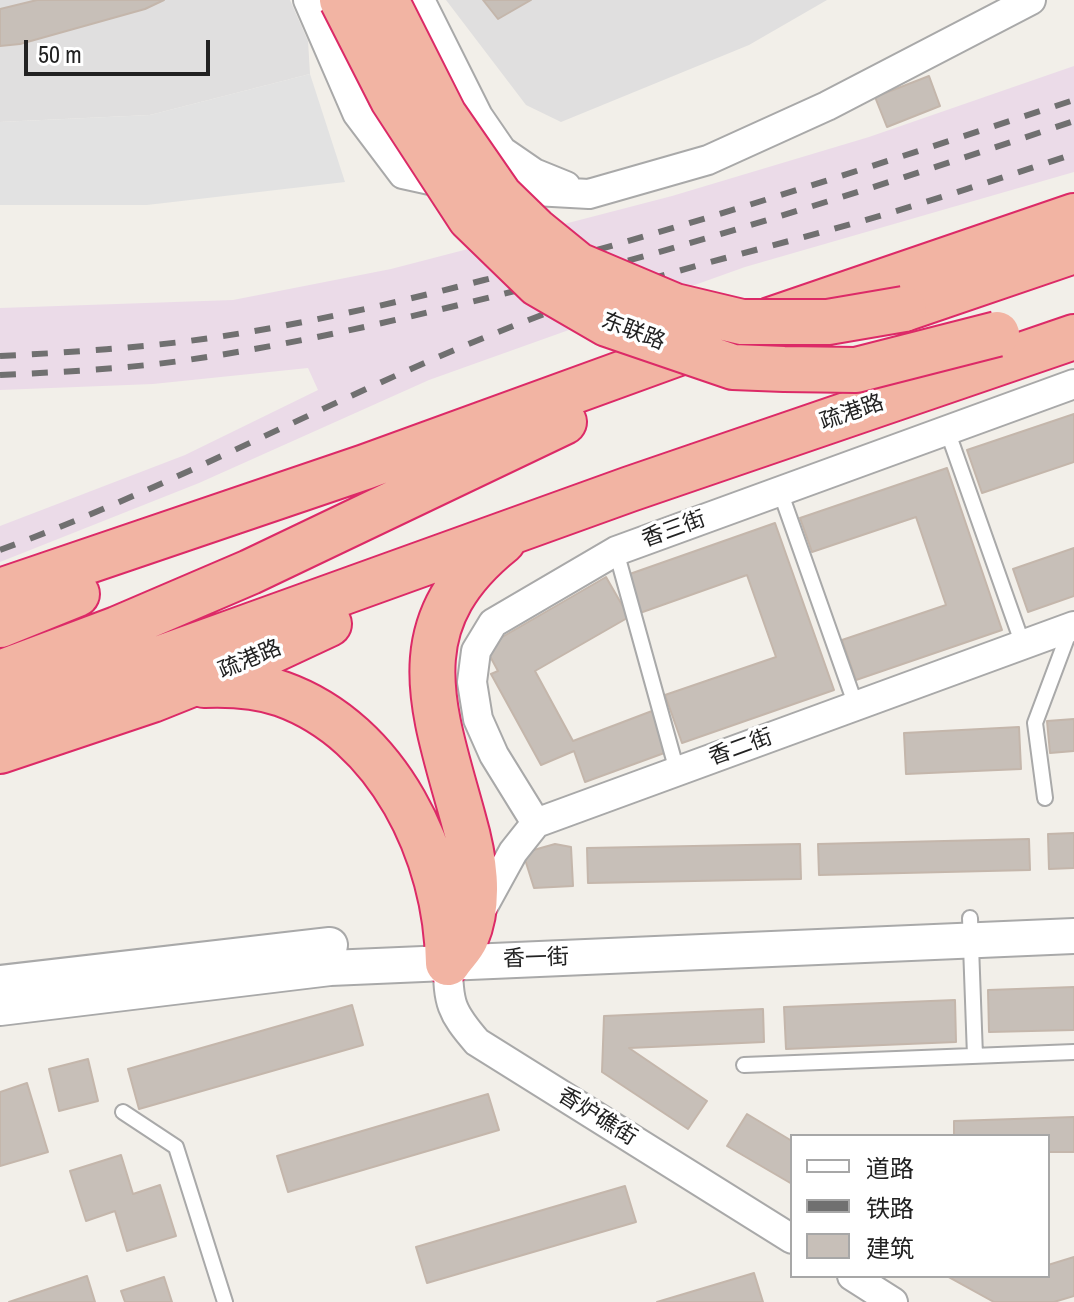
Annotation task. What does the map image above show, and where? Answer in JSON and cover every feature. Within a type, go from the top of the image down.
[{"type":"highway","name":"东联路","points":[[342,0],[393,100],[470,218],[538,284],[607,324],[733,367],[856,370],[997,334],[1074,310]]},
{"type":"highway","name":"东联路","points":[[386,0],[444,115],[500,196],[578,265],[675,306],[742,322],[828,322],[946,302],[1074,267]]},
{"type":"highway","points":[[0,591],[365,467],[797,310],[1074,216]]},
{"type":"highway","points":[[904,309],[1074,251]]},
{"type":"highway","points":[[0,673],[117,629],[250,572],[797,310]]},
{"type":"highway","name":"疏港路","points":[[171,692],[252,660],[371,605],[517,530],[1074,337]]},
{"type":"highway","points":[[0,625],[244,525],[365,467]]},
{"type":"highway","points":[[0,716],[517,530]]},
{"type":"highway","points":[[454,947],[473,904],[475,879],[471,846],[436,717],[432,673],[436,636],[449,598],[458,586],[477,562],[517,530]]},
{"type":"highway","points":[[0,751],[171,692],[236,684],[281,694],[322,713],[358,742],[408,807],[432,864],[454,947]]},
{"type":"street","points":[[308,0],[357,113],[403,174],[462,187],[589,194],[708,160],[841,99],[1031,0]]},
{"type":"street","points":[[420,0],[478,116],[502,151],[534,173],[589,194]]},
{"type":"street","points":[[342,77],[369,87],[405,72],[428,49],[433,26]]},
{"type":"street","name":"香三街","points":[[536,823],[494,755],[478,719],[472,682],[476,651],[493,623],[616,551],[1074,384]]},
{"type":"street","name":"香二街","points":[[536,823],[1072,626]]},
{"type":"street","points":[[454,947],[513,852],[536,823]]},
{"type":"street","name":"香一街","points":[[970,930],[1074,914]]},
{"type":"street","name":"香一街","points":[[0,983],[325,945],[454,947],[970,930],[1074,936]]},
{"type":"street","name":"香一街","points":[[0,1008],[330,968],[454,947]]},
{"type":"street","name":"香炉礁街","points":[[454,947],[448,992],[456,1017],[477,1042],[790,1238]]},
{"type":"street","points":[[855,1278],[893,1302]]},
{"type":"lane","points":[[947,430],[1023,645]]},
{"type":"lane","points":[[780,491],[856,706]]},
{"type":"lane","points":[[616,551],[677,771]]},
{"type":"lane","points":[[1045,798],[1035,723],[1072,626]]},
{"type":"lane","points":[[970,930],[975,1056]]},
{"type":"lane","points":[[744,1065],[1074,1052]]},
{"type":"lane","points":[[123,1112],[176,1147],[225,1302]]},
{"type":"shaded area","points":[[0,0],[290,0],[308,41],[310,74],[150,115],[0,122]]},
{"type":"shaded area","points":[[446,0],[827,0],[749,45],[561,122],[526,105]]},
{"type":"shaded area","points":[[1074,66],[1074,172],[745,267],[429,380],[199,483],[0,562],[0,526],[185,455],[318,390],[308,368],[153,384],[0,390],[0,308],[233,300],[391,269],[672,196],[869,137]]},
{"type":"shaded area","points":[[310,74],[345,182],[147,205],[0,205],[0,122],[150,115]]},
{"type":"building","points":[[37,0],[164,0],[145,9],[20,44],[0,46],[0,9]]},
{"type":"building","points":[[483,0],[531,0],[498,19]]},
{"type":"building","points":[[929,76],[940,106],[887,127],[875,97]]},
{"type":"building","points":[[1074,414],[1074,462],[982,493],[967,450]]},
{"type":"building","points":[[947,468],[1002,630],[856,680],[842,640],[946,605],[916,517],[812,552],[800,518]]},
{"type":"building","points":[[775,523],[834,690],[682,743],[665,695],[776,657],[747,575],[637,614],[624,576]]},
{"type":"building","points":[[1074,548],[1074,596],[1028,612],[1013,569]]},
{"type":"building","points":[[606,577],[629,617],[535,671],[573,741],[652,711],[667,752],[585,782],[574,751],[541,765],[491,674],[498,671],[485,647]]},
{"type":"building","points":[[1074,719],[1074,751],[1050,753],[1047,721]]},
{"type":"building","points":[[1019,727],[1021,769],[906,774],[904,733]]},
{"type":"building","points":[[1074,833],[1074,868],[1049,869],[1048,834]]},
{"type":"building","points":[[1029,839],[1030,870],[819,875],[818,844]]},
{"type":"building","points":[[555,844],[571,847],[573,886],[534,888],[523,853]]},
{"type":"building","points":[[800,844],[801,879],[588,883],[587,848]]},
{"type":"building","points":[[1074,987],[1074,1030],[989,1032],[988,990]]},
{"type":"building","points":[[955,1000],[956,1042],[786,1049],[784,1007]]},
{"type":"building","points":[[352,1005],[363,1045],[139,1109],[128,1069]]},
{"type":"building","points":[[763,1009],[764,1042],[629,1048],[707,1101],[688,1129],[602,1072],[604,1016]]},
{"type":"building","points":[[88,1059],[98,1101],[59,1111],[49,1069]]},
{"type":"building","points":[[27,1083],[48,1152],[0,1166],[0,1092]]},
{"type":"building","points":[[488,1094],[499,1130],[288,1192],[277,1156]]},
{"type":"building","points":[[747,1114],[790,1140],[790,1183],[727,1146]]},
{"type":"building","points":[[1074,1117],[1074,1152],[1050,1152],[1050,1134],[954,1134],[954,1121]]},
{"type":"building","points":[[121,1155],[133,1194],[160,1185],[176,1236],[127,1251],[115,1211],[86,1221],[70,1171]]},
{"type":"building","points":[[625,1186],[636,1222],[427,1283],[416,1247]]},
{"type":"building","points":[[1074,1257],[1074,1296],[1054,1302],[994,1302],[951,1278],[1050,1278],[1050,1264]]},
{"type":"building","points":[[754,1273],[763,1302],[657,1302]]},
{"type":"building","points":[[87,1276],[95,1302],[9,1302]]},
{"type":"building","points":[[164,1277],[172,1302],[125,1302],[121,1291]]},
{"type":"railway","points":[[0,356],[136,347],[219,337],[409,299],[558,261],[706,218],[1074,100]]},
{"type":"railway","points":[[0,375],[187,360],[294,342],[436,311],[699,240],[850,195],[1074,121]]},
{"type":"railway","points":[[0,550],[133,496],[459,348],[566,306],[883,215],[1074,154]]}]
